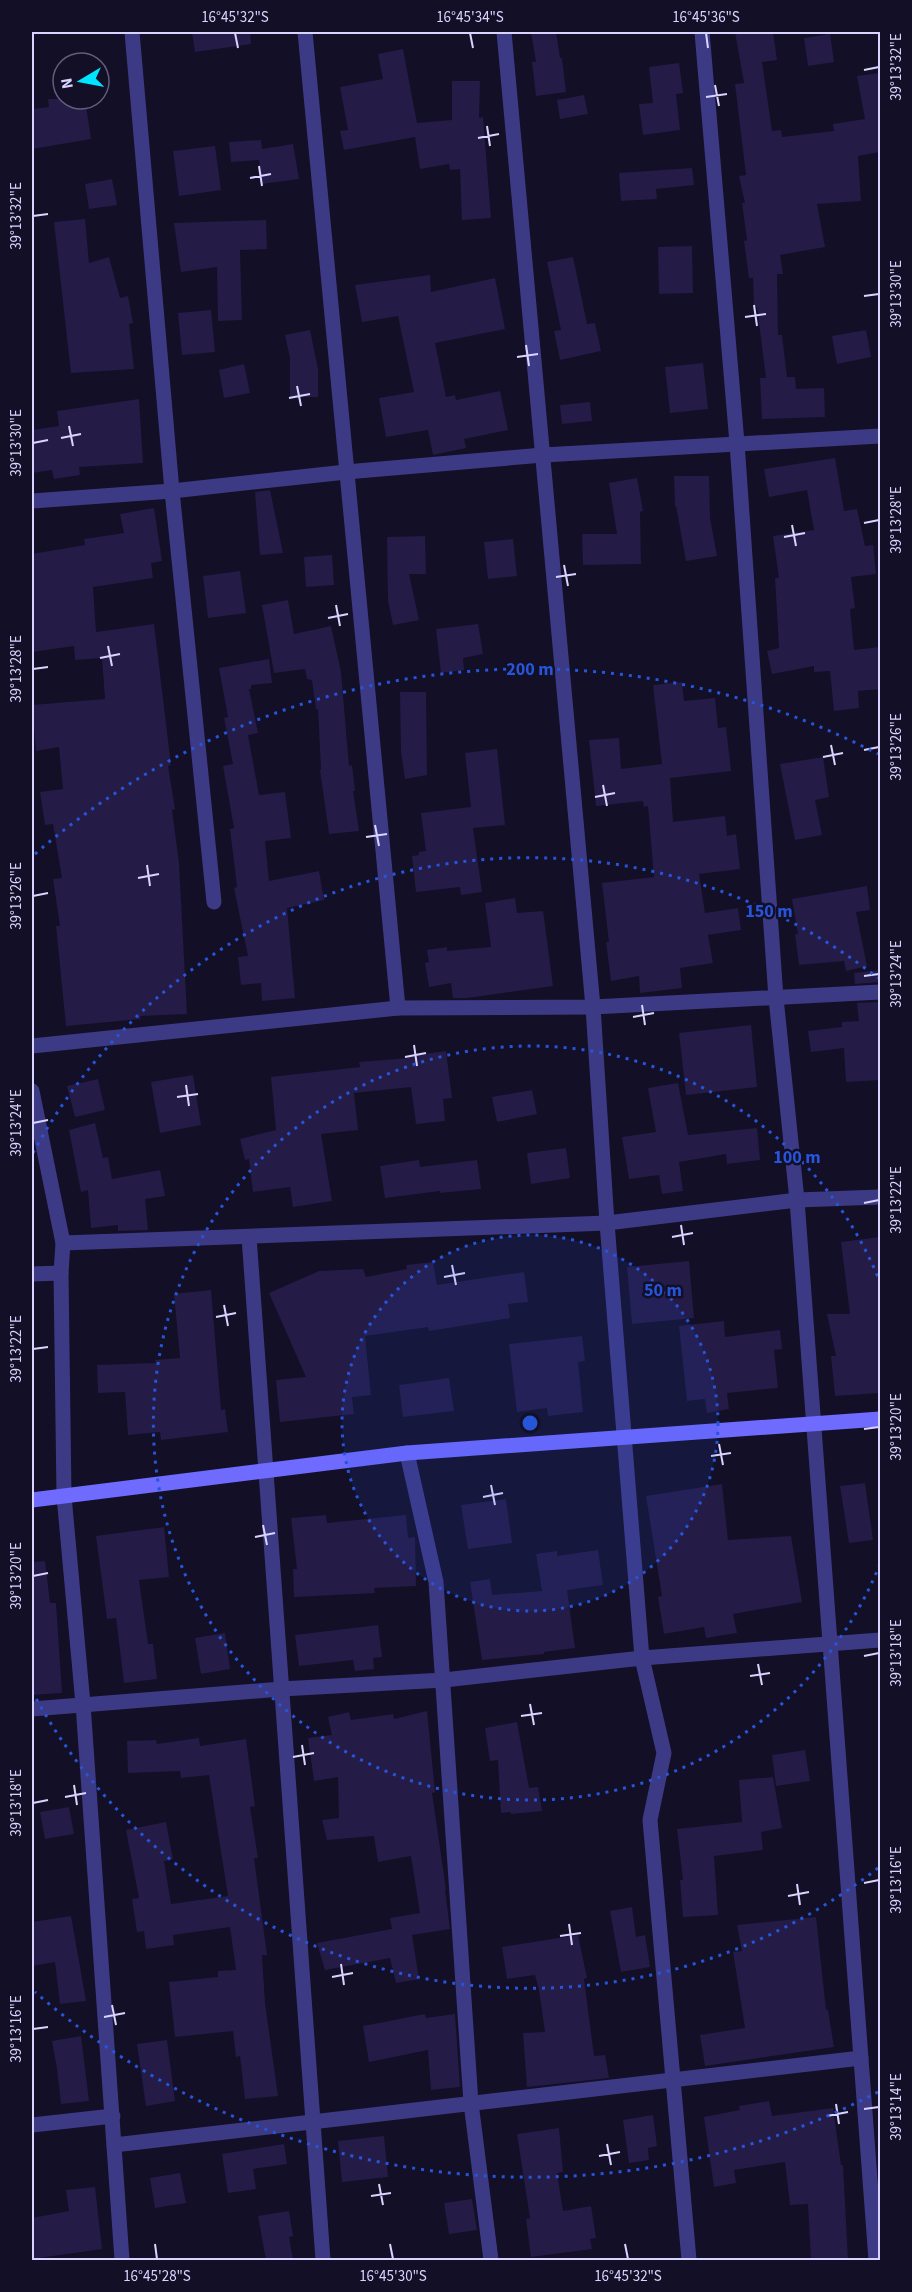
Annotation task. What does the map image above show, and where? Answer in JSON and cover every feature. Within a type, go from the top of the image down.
[{"type":"main road","points":[[32,1500],[407,1453],[880,1419]]},
{"type":"street","points":[[132,32],[172,491],[214,902]]},
{"type":"street","points":[[305,32],[398,1008]]},
{"type":"street","points":[[504,32],[593,1006],[623,1437],[642,1658],[663,1753],[650,1821],[689,2260]]},
{"type":"street","points":[[702,32],[737,443],[776,998],[797,1200],[876,2260]]},
{"type":"street","points":[[32,501],[172,491],[346,472],[543,455],[880,436]]},
{"type":"street","points":[[32,1046],[398,1008],[593,1006],[880,992]]},
{"type":"street","points":[[32,1090],[63,1243],[61,1273],[64,1496],[83,1704],[122,2260]]},
{"type":"street","points":[[63,1243],[607,1223],[797,1200],[880,1197]]},
{"type":"street","points":[[249,1237],[323,2260]]},
{"type":"street","points":[[32,1274],[61,1273]]},
{"type":"street","points":[[407,1453],[436,1582],[471,2103],[491,2260]]},
{"type":"street","points":[[32,1709],[281,1689],[444,1680],[642,1658],[880,1640]]},
{"type":"street","points":[[114,2145],[861,2058]]},
{"type":"street","points":[[32,2125],[113,2116]]},
{"type":"building","points":[[192,32],[250,32],[251,44],[195,52]]},
{"type":"building","points":[[531,32],[556,32],[566,92],[536,96],[532,62],[536,62]]},
{"type":"building","points":[[735,32],[773,32],[777,60],[762,62],[772,131],[781,130],[782,137],[834,131],[833,124],[865,119],[857,76],[880,73],[880,152],[858,156],[861,201],[817,204],[825,247],[780,255],[783,274],[777,274],[778,335],[782,335],[787,377],[795,377],[796,389],[824,388],[825,417],[762,419],[760,378],[766,378],[757,307],[754,307],[753,278],[749,278],[744,241],[747,240],[742,203],[745,203],[739,176],[746,175],[735,84],[744,83]]},
{"type":"building","points":[[830,34],[834,62],[808,66],[804,38]]},
{"type":"building","points":[[403,49],[417,123],[452,120],[452,81],[480,81],[479,118],[483,117],[491,218],[462,220],[460,169],[450,170],[449,164],[420,169],[415,137],[344,150],[340,131],[348,130],[340,87],[383,79],[378,54]]},
{"type":"building","points":[[679,63],[683,93],[676,94],[680,130],[643,135],[639,104],[653,103],[649,67]]},
{"type":"building","points":[[584,95],[588,114],[560,119],[557,100]]},
{"type":"building","points":[[48,99],[51,99],[51,111],[87,111],[91,139],[32,149],[32,109],[49,107]]},
{"type":"building","points":[[261,140],[262,149],[293,144],[299,179],[262,184],[259,160],[231,162],[229,142]]},
{"type":"building","points":[[215,146],[221,190],[179,196],[173,151]]},
{"type":"building","points":[[692,168],[694,185],[656,189],[657,199],[621,201],[619,173]]},
{"type":"building","points":[[112,179],[117,205],[89,209],[85,184]]},
{"type":"building","points":[[85,219],[89,263],[109,257],[120,298],[128,296],[133,323],[129,324],[134,369],[71,373],[54,222]]},
{"type":"building","points":[[266,220],[267,249],[240,250],[242,320],[218,321],[217,267],[181,272],[174,223]]},
{"type":"building","points":[[692,246],[693,293],[659,294],[658,247]]},
{"type":"building","points":[[573,257],[587,324],[595,323],[601,351],[560,360],[554,331],[561,330],[547,262]]},
{"type":"building","points":[[430,275],[431,292],[495,278],[505,329],[435,343],[446,397],[455,395],[456,400],[500,391],[508,430],[464,439],[466,448],[433,455],[428,430],[386,437],[379,398],[414,392],[398,316],[362,322],[355,285]]},
{"type":"building","points":[[211,310],[215,352],[182,355],[178,313]]},
{"type":"building","points":[[310,330],[318,369],[318,397],[290,397],[290,358],[285,335]]},
{"type":"building","points":[[866,330],[871,357],[837,364],[832,336]]},
{"type":"building","points":[[703,363],[708,409],[670,413],[665,367]]},
{"type":"building","points":[[244,364],[250,393],[224,398],[219,370]]},
{"type":"building","points":[[139,399],[143,463],[79,467],[80,475],[54,479],[52,470],[32,473],[32,430],[59,426],[57,411]]},
{"type":"building","points":[[590,402],[592,421],[562,424],[560,405]]},
{"type":"building","points":[[835,458],[844,511],[857,509],[865,546],[873,545],[876,574],[851,577],[855,608],[850,609],[854,650],[880,647],[880,689],[858,691],[859,708],[834,711],[830,671],[814,672],[814,666],[772,674],[767,651],[779,648],[775,578],[779,578],[773,536],[814,530],[807,490],[769,497],[764,469]]},
{"type":"building","points":[[674,476],[709,476],[710,518],[717,556],[686,561],[675,506]]},
{"type":"building","points":[[637,478],[643,511],[640,512],[641,564],[583,565],[582,534],[617,534],[609,483]]},
{"type":"building","points":[[270,490],[283,553],[260,555],[255,492]]},
{"type":"building","points":[[154,508],[162,561],[151,563],[153,578],[93,587],[96,632],[154,624],[171,765],[168,766],[175,809],[172,810],[179,863],[187,1014],[140,1016],[141,1019],[66,1026],[56,926],[60,926],[53,879],[62,878],[53,824],[45,825],[40,792],[63,789],[59,747],[36,751],[32,705],[105,699],[102,658],[75,660],[74,646],[32,652],[32,554],[85,545],[84,539],[124,533],[120,514]]},
{"type":"building","points":[[425,536],[426,574],[409,574],[419,620],[393,625],[388,601],[387,537]]},
{"type":"building","points":[[513,539],[517,576],[488,579],[484,542]]},
{"type":"building","points":[[332,555],[334,585],[306,587],[304,557]]},
{"type":"building","points":[[240,571],[246,613],[208,618],[203,576]]},
{"type":"building","points":[[288,600],[294,634],[331,626],[341,672],[349,766],[352,765],[359,831],[329,834],[320,770],[318,709],[316,709],[312,680],[307,679],[305,669],[274,673],[262,605]]},
{"type":"building","points":[[478,624],[483,654],[463,658],[464,670],[441,673],[436,629]]},
{"type":"building","points":[[269,659],[272,683],[251,685],[249,689],[258,733],[248,735],[259,795],[285,792],[291,838],[265,841],[269,881],[319,871],[324,900],[287,908],[295,998],[262,1001],[261,983],[241,985],[238,957],[248,956],[234,888],[237,887],[230,829],[234,828],[223,766],[233,764],[224,718],[228,717],[219,668]]},
{"type":"building","points":[[682,682],[684,701],[715,698],[718,728],[726,727],[731,771],[670,778],[673,822],[725,816],[727,836],[736,834],[740,869],[699,874],[705,913],[738,908],[741,930],[708,935],[713,963],[680,968],[682,988],[640,993],[639,976],[611,981],[602,883],[654,877],[648,806],[644,807],[643,801],[596,806],[589,740],[619,738],[621,769],[662,764],[653,685]]},
{"type":"building","points":[[400,692],[426,692],[427,775],[405,779],[401,752]]},
{"type":"building","points":[[497,749],[505,825],[473,828],[482,892],[461,895],[460,887],[416,892],[412,856],[426,851],[421,813],[471,807],[465,753]]},
{"type":"building","points":[[823,757],[829,797],[815,800],[822,835],[795,840],[780,764]]},
{"type":"building","points":[[867,886],[870,910],[856,912],[867,966],[846,971],[844,961],[799,965],[795,934],[798,934],[792,899]]},
{"type":"building","points":[[515,898],[517,913],[543,911],[553,986],[467,998],[453,998],[451,983],[429,987],[425,963],[429,962],[427,950],[447,947],[447,951],[491,947],[485,903]]},
{"type":"building","points":[[880,970],[880,982],[855,984],[854,973]]},
{"type":"building","points":[[880,1002],[880,1080],[846,1082],[844,1048],[811,1052],[808,1031],[842,1027],[842,1022],[859,1021],[857,1003]]},
{"type":"building","points":[[751,1025],[757,1087],[686,1095],[679,1033]]},
{"type":"building","points":[[446,1051],[452,1098],[443,1099],[445,1121],[416,1124],[411,1087],[354,1093],[358,1130],[321,1134],[332,1201],[293,1207],[290,1187],[253,1192],[249,1159],[245,1160],[240,1139],[276,1130],[271,1077],[360,1067],[359,1062],[408,1058],[408,1056]]},
{"type":"building","points":[[193,1075],[201,1125],[160,1133],[151,1082]]},
{"type":"building","points":[[98,1079],[105,1110],[75,1117],[67,1086]]},
{"type":"building","points":[[678,1083],[688,1135],[757,1128],[760,1160],[727,1164],[726,1154],[679,1162],[683,1191],[662,1194],[659,1175],[629,1179],[622,1137],[656,1132],[648,1088]]},
{"type":"building","points":[[532,1090],[537,1114],[497,1122],[492,1097]]},
{"type":"building","points":[[95,1123],[103,1158],[108,1157],[112,1179],[160,1170],[165,1196],[145,1199],[148,1230],[118,1231],[118,1225],[91,1228],[88,1190],[81,1192],[69,1130]]},
{"type":"building","points":[[566,1148],[570,1178],[531,1184],[527,1153]]},
{"type":"building","points":[[419,1160],[420,1167],[477,1160],[481,1189],[440,1193],[440,1191],[385,1198],[380,1166]]},
{"type":"building","points":[[880,1237],[880,1393],[835,1396],[831,1356],[836,1356],[827,1314],[850,1314],[841,1242]]},
{"type":"building","points":[[689,1261],[694,1318],[632,1324],[627,1267]]},
{"type":"building","points":[[433,1262],[437,1285],[524,1272],[528,1302],[508,1304],[510,1318],[429,1331],[428,1327],[365,1336],[371,1395],[352,1397],[354,1414],[280,1422],[276,1380],[306,1377],[269,1293],[319,1271],[363,1269],[366,1277],[407,1269],[406,1265]]},
{"type":"building","points":[[211,1290],[221,1410],[225,1409],[228,1432],[161,1440],[160,1432],[128,1435],[125,1392],[98,1393],[97,1365],[156,1363],[155,1360],[180,1358],[174,1294]]},
{"type":"building","points":[[724,1321],[725,1337],[780,1330],[782,1349],[774,1350],[778,1388],[727,1393],[729,1409],[707,1413],[705,1399],[687,1401],[679,1326]]},
{"type":"building","points":[[582,1336],[585,1361],[578,1362],[583,1412],[548,1416],[547,1408],[517,1412],[509,1344]]},
{"type":"building","points":[[449,1378],[454,1411],[403,1417],[399,1385]]},
{"type":"building","points":[[865,1483],[873,1540],[849,1543],[840,1486]]},
{"type":"building","points":[[722,1484],[728,1540],[791,1536],[802,1602],[733,1614],[737,1633],[706,1638],[704,1627],[664,1634],[658,1597],[662,1596],[646,1496]]},
{"type":"building","points":[[506,1499],[512,1543],[468,1549],[461,1505]]},
{"type":"building","points":[[326,1515],[327,1523],[406,1515],[408,1538],[415,1537],[416,1586],[374,1588],[375,1593],[294,1597],[293,1569],[297,1569],[291,1518]]},
{"type":"building","points":[[164,1527],[169,1577],[139,1580],[148,1644],[153,1644],[157,1679],[124,1683],[116,1618],[107,1619],[96,1536]]},
{"type":"building","points":[[598,1550],[603,1585],[567,1590],[575,1648],[544,1652],[544,1654],[482,1660],[470,1582],[490,1579],[492,1595],[542,1591],[536,1554],[557,1551],[557,1556]]},
{"type":"building","points":[[45,1561],[50,1603],[56,1603],[62,1693],[32,1695],[32,1562]]},
{"type":"building","points":[[378,1625],[382,1657],[373,1658],[374,1669],[355,1671],[353,1660],[299,1666],[295,1635]]},
{"type":"building","points":[[225,1633],[230,1669],[201,1674],[195,1638]]},
{"type":"building","points":[[427,1711],[435,1792],[432,1793],[450,1929],[412,1935],[419,1979],[396,1983],[390,1958],[325,1970],[317,1943],[392,1929],[390,1918],[420,1913],[411,1856],[378,1862],[374,1836],[327,1840],[322,1820],[339,1818],[338,1777],[314,1781],[308,1738],[332,1735],[328,1717],[349,1712],[351,1720],[393,1714],[394,1719]]},
{"type":"building","points":[[517,1722],[529,1788],[538,1787],[542,1811],[501,1813],[498,1760],[490,1761],[485,1728]]},
{"type":"building","points":[[199,1738],[200,1746],[246,1739],[255,1806],[250,1807],[258,1858],[254,1858],[267,1955],[262,1955],[265,2003],[278,2096],[245,2099],[240,2056],[236,2057],[233,2031],[175,2037],[169,1982],[218,1977],[218,1971],[236,1970],[230,1927],[173,1935],[174,1945],[146,1949],[144,1931],[137,1932],[132,1899],[139,1898],[126,1830],[166,1822],[173,1859],[164,1861],[171,1904],[228,1896],[209,1775],[181,1778],[180,1771],[128,1773],[127,1741],[156,1740],[157,1744]]},
{"type":"building","points":[[805,1750],[810,1781],[776,1786],[772,1755]]},
{"type":"building","points":[[773,1777],[782,1828],[761,1832],[763,1850],[714,1856],[718,1915],[683,1917],[680,1880],[683,1880],[677,1829],[742,1822],[739,1780]]},
{"type":"building","points":[[69,1807],[74,1834],[45,1839],[40,1812]]},
{"type":"building","points":[[632,1907],[636,1937],[645,1935],[650,1967],[621,1972],[610,1911]]},
{"type":"building","points":[[71,1916],[86,2001],[60,2004],[55,1962],[32,1966],[32,1922]]},
{"type":"building","points":[[816,1917],[826,2010],[828,2010],[834,2047],[705,2066],[700,2035],[745,2028],[733,1952],[742,1951],[737,1925]]},
{"type":"building","points":[[578,1935],[587,1978],[584,1979],[594,2056],[605,2055],[609,2078],[527,2087],[523,2033],[545,2032],[539,1990],[535,1975],[507,1979],[502,1947]]},
{"type":"building","points":[[425,2014],[426,2018],[455,2014],[460,2087],[431,2090],[428,2050],[369,2062],[363,2026]]},
{"type":"building","points":[[81,2036],[89,2101],[61,2104],[52,2041]]},
{"type":"building","points":[[167,2040],[175,2101],[146,2106],[137,2044]]},
{"type":"building","points":[[769,2101],[772,2116],[833,2108],[841,2165],[843,2165],[848,2260],[811,2260],[808,2204],[790,2205],[785,2162],[734,2170],[736,2183],[714,2187],[704,2117],[740,2110],[739,2106]]},
{"type":"building","points":[[653,2115],[657,2146],[648,2148],[649,2160],[629,2163],[623,2120]]},
{"type":"building","points":[[559,2128],[563,2172],[557,2173],[563,2211],[591,2206],[596,2238],[590,2239],[592,2249],[531,2257],[526,2219],[530,2218],[517,2134]]},
{"type":"building","points":[[384,2136],[388,2177],[342,2182],[338,2141]]},
{"type":"building","points":[[284,2144],[287,2164],[253,2169],[256,2189],[228,2193],[222,2154]]},
{"type":"building","points":[[180,2173],[186,2203],[155,2208],[150,2178]]},
{"type":"building","points":[[95,2187],[102,2249],[32,2259],[32,2218],[69,2211],[66,2190]]},
{"type":"building","points":[[472,2199],[477,2230],[449,2234],[444,2203]]},
{"type":"building","points":[[289,2211],[293,2236],[289,2237],[293,2260],[266,2260],[258,2216]]}]
